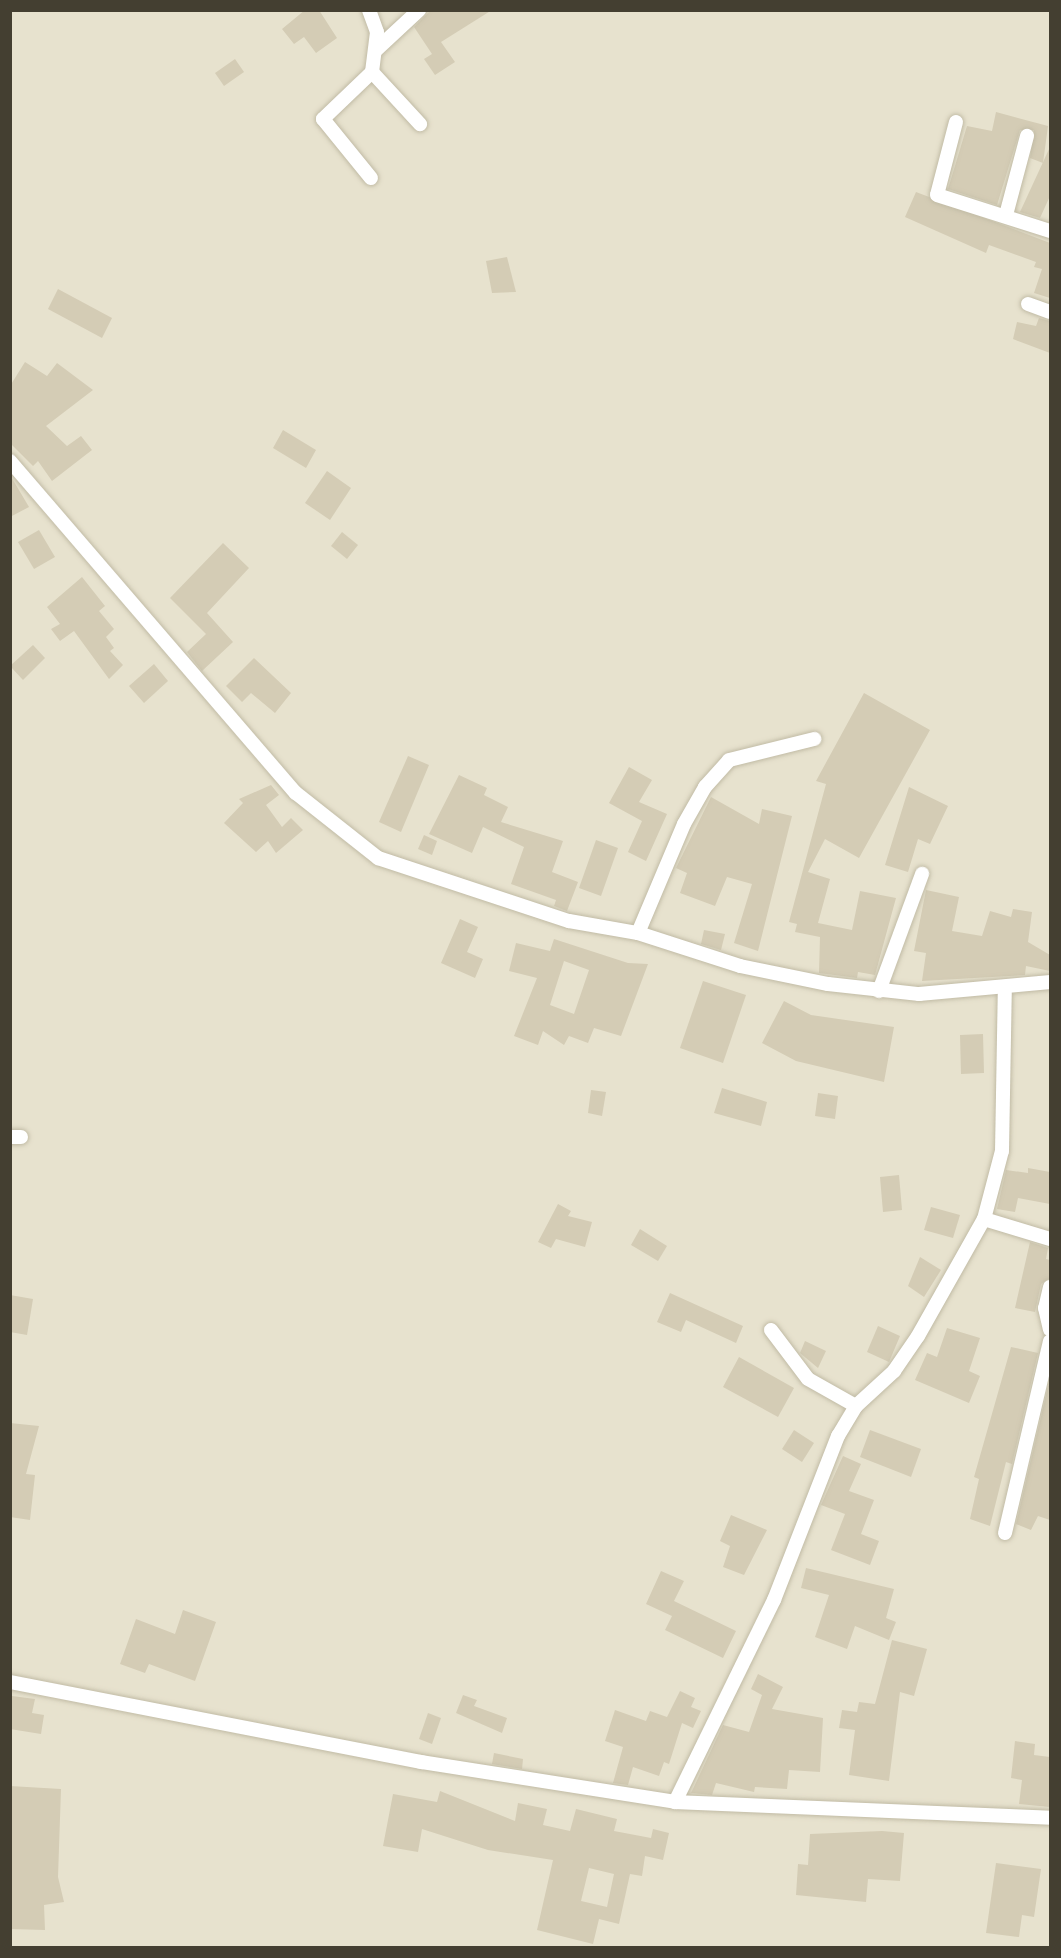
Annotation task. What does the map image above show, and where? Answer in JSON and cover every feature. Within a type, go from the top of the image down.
[{"type":"street","points":[[376,50],[419,10]]},
{"type":"street","points":[[371,178],[323,119],[372,72],[376,50],[373,13]]},
{"type":"street","points":[[372,72],[420,124]]},
{"type":"street","points":[[956,122],[937,195],[1006,215],[1050,231]]},
{"type":"street","points":[[1006,215],[1027,136]]},
{"type":"street","points":[[1028,304],[1050,312]]},
{"type":"street","points":[[10,461],[296,793],[348,837],[378,858],[569,921],[638,933],[740,966],[879,992],[1005,987],[1050,982]]},
{"type":"street","points":[[638,933],[684,824],[705,787],[729,760],[814,739]]},
{"type":"street","points":[[879,992],[922,874]]},
{"type":"street","points":[[675,1802],[774,1600],[821,1472],[856,1406],[912,1344],[984,1220],[1002,1151],[1005,987]]},
{"type":"street","points":[[984,1220],[1050,1239]]},
{"type":"street","points":[[1050,1287],[1045,1308],[1050,1329]]},
{"type":"street","points":[[771,1330],[808,1379],[856,1406]]},
{"type":"street","points":[[1005,1533],[1050,1341]]},
{"type":"street","points":[[10,1682],[421,1762],[675,1802],[1050,1818]]},
{"type":"shaded area","points":[[11,11],[1050,11],[1050,1947],[11,1947]]},
{"type":"building","points":[[305,10],[319,10],[337,38],[316,53],[304,37],[294,44],[282,29]]},
{"type":"building","points":[[431,10],[492,10],[441,42],[455,62],[435,75],[424,59],[432,54],[414,27]]},
{"type":"building","points":[[235,59],[244,72],[224,86],[215,73]]},
{"type":"building","points":[[996,112],[1048,126],[1043,163],[1030,158],[1034,130],[1020,130],[997,205],[948,189],[967,126],[992,131]]},
{"type":"building","points":[[1050,147],[1050,196],[1040,218],[1020,212]]},
{"type":"building","points":[[916,192],[1050,243],[1050,298],[1034,293],[1042,269],[1034,267],[1036,262],[989,245],[986,253],[905,217]]},
{"type":"building","points":[[507,257],[516,292],[492,293],[486,261]]},
{"type":"building","points":[[58,289],[112,318],[102,338],[48,309]]},
{"type":"building","points":[[1039,318],[1050,321],[1050,353],[1013,339],[1017,322],[1036,326]]},
{"type":"building","points":[[25,362],[47,376],[57,363],[93,390],[46,426],[67,446],[81,436],[92,450],[52,481],[38,461],[33,466],[11,444],[10,386]]},
{"type":"building","points":[[283,430],[316,450],[306,468],[273,448]]},
{"type":"building","points":[[327,471],[351,488],[330,520],[305,503]]},
{"type":"building","points":[[10,475],[29,507],[10,517]]},
{"type":"building","points":[[39,530],[55,557],[34,569],[18,542]]},
{"type":"building","points":[[342,532],[358,545],[347,559],[331,546]]},
{"type":"building","points":[[223,543],[249,568],[207,613],[233,642],[202,671],[187,652],[206,634],[170,598]]},
{"type":"building","points":[[82,577],[105,606],[99,611],[114,629],[106,637],[114,648],[110,651],[123,665],[109,679],[74,631],[60,641],[51,629],[60,624],[47,607]]},
{"type":"building","points":[[33,645],[45,658],[23,680],[10,666]]},
{"type":"building","points":[[254,658],[291,693],[275,713],[251,693],[242,702],[226,686]]},
{"type":"building","points":[[154,664],[168,681],[144,703],[129,686]]},
{"type":"building","points":[[864,693],[930,730],[859,858],[825,839],[808,872],[830,879],[818,923],[852,930],[860,891],[896,898],[875,975],[858,972],[857,978],[819,973],[820,937],[795,932],[797,924],[789,922],[826,784],[816,781]]},
{"type":"building","points":[[408,756],[429,765],[401,832],[379,822]]},
{"type":"building","points":[[629,767],[652,780],[639,802],[667,814],[646,861],[628,852],[642,821],[609,803]]},
{"type":"building","points":[[459,775],[487,788],[484,795],[508,807],[501,822],[563,841],[552,872],[578,882],[567,911],[554,906],[556,900],[511,884],[524,847],[483,827],[472,853],[429,834]]},
{"type":"building","points":[[271,785],[279,795],[266,805],[282,827],[291,818],[303,830],[276,853],[268,841],[256,852],[224,823],[243,803],[239,799]]},
{"type":"building","points":[[909,787],[948,806],[930,844],[918,839],[908,872],[885,865]]},
{"type":"building","points":[[711,797],[759,824],[762,809],[792,816],[758,951],[734,943],[752,884],[727,877],[715,906],[680,893],[687,873],[676,868]]},
{"type":"building","points":[[424,835],[437,841],[432,855],[418,849]]},
{"type":"building","points":[[596,840],[618,848],[601,896],[579,888]]},
{"type":"building","points":[[926,890],[959,897],[952,931],[982,936],[990,911],[1011,917],[1013,909],[1032,912],[1028,942],[1050,955],[1050,971],[1026,966],[1025,975],[922,981],[926,953],[914,951]]},
{"type":"building","points":[[460,919],[478,927],[467,952],[483,959],[475,978],[441,963]]},
{"type":"building","points":[[704,930],[725,934],[721,950],[701,944]]},
{"type":"building","points":[[554,939],[628,963],[648,964],[621,1036],[594,1028],[588,1043],[569,1036],[564,1045],[543,1031],[538,1045],[514,1036],[537,978],[509,971],[516,943],[550,951]],"holes":[[[564,961],[589,970],[574,1014],[550,1005]]]},
{"type":"building","points":[[703,981],[746,995],[723,1063],[680,1048]]},
{"type":"building","points":[[784,1001],[811,1015],[894,1027],[884,1082],[796,1061],[762,1043]]},
{"type":"building","points":[[983,1034],[984,1073],[961,1074],[960,1035]]},
{"type":"building","points":[[722,1088],[767,1102],[761,1126],[714,1113]]},
{"type":"building","points":[[591,1090],[606,1092],[602,1116],[588,1113]]},
{"type":"building","points":[[818,1093],[838,1096],[835,1119],[815,1116]]},
{"type":"building","points":[[1028,1168],[1050,1172],[1050,1204],[1018,1198],[1015,1212],[997,1209],[1006,1170],[1028,1173]]},
{"type":"building","points":[[899,1175],[902,1210],[883,1212],[880,1177]]},
{"type":"building","points":[[558,1204],[571,1211],[568,1216],[592,1222],[585,1247],[556,1239],[551,1248],[538,1242]]},
{"type":"building","points":[[931,1207],[960,1215],[953,1238],[924,1230]]},
{"type":"building","points":[[640,1229],[667,1246],[658,1261],[631,1245]]},
{"type":"building","points":[[1030,1242],[1048,1248],[1046,1259],[1050,1260],[1050,1278],[1041,1284],[1035,1312],[1015,1308]]},
{"type":"building","points":[[920,1257],[941,1270],[924,1297],[908,1286]]},
{"type":"building","points":[[670,1293],[743,1326],[736,1343],[686,1320],[681,1332],[657,1322]]},
{"type":"building","points":[[10,1295],[33,1299],[27,1335],[10,1332]]},
{"type":"building","points":[[878,1326],[900,1336],[889,1362],[867,1352]]},
{"type":"building","points":[[947,1328],[980,1338],[969,1371],[980,1376],[969,1403],[915,1380],[927,1353],[937,1357]]},
{"type":"building","points":[[805,1341],[826,1351],[818,1368],[800,1353]]},
{"type":"building","points":[[1011,1347],[1038,1353],[1012,1464],[1006,1462],[990,1526],[970,1519],[979,1479],[974,1477]]},
{"type":"building","points":[[739,1357],[794,1388],[778,1417],[723,1387]]},
{"type":"building","points":[[1050,1378],[1050,1520],[1038,1516],[1031,1530],[1016,1524]]},
{"type":"building","points":[[10,1423],[39,1426],[26,1474],[35,1475],[30,1520],[10,1517]]},
{"type":"building","points":[[794,1430],[814,1443],[802,1462],[782,1449]]},
{"type":"building","points":[[870,1430],[921,1449],[911,1477],[860,1457]]},
{"type":"building","points":[[843,1456],[861,1464],[849,1491],[874,1500],[861,1534],[879,1541],[870,1565],[831,1550],[845,1514],[821,1505]]},
{"type":"building","points":[[731,1515],[767,1530],[744,1575],[723,1567],[730,1546],[720,1541]]},
{"type":"building","points":[[806,1568],[894,1589],[886,1618],[896,1622],[889,1640],[855,1626],[847,1649],[815,1637],[829,1595],[801,1588]]},
{"type":"building","points":[[661,1571],[684,1581],[674,1601],[736,1631],[723,1658],[665,1630],[672,1616],[646,1604]]},
{"type":"building","points":[[183,1610],[216,1622],[195,1681],[149,1664],[145,1673],[120,1664],[136,1619],[175,1634]]},
{"type":"building","points":[[892,1640],[927,1649],[914,1696],[900,1692],[889,1781],[849,1775],[855,1730],[839,1728],[842,1710],[857,1712],[859,1702],[875,1704]]},
{"type":"building","points":[[758,1674],[783,1687],[772,1709],[823,1718],[820,1772],[789,1770],[787,1789],[755,1787],[754,1792],[716,1783],[712,1795],[691,1793],[723,1725],[749,1732],[762,1695],[751,1689]]},
{"type":"building","points":[[680,1691],[695,1698],[691,1707],[701,1711],[693,1728],[682,1723],[669,1764],[664,1762],[659,1776],[633,1767],[628,1785],[613,1783],[623,1747],[605,1741],[615,1710],[646,1721],[650,1711],[667,1717]]},
{"type":"building","points":[[463,1695],[477,1700],[474,1706],[507,1718],[502,1733],[456,1713]]},
{"type":"building","points":[[12,1696],[35,1699],[32,1713],[44,1715],[41,1734],[10,1729]]},
{"type":"building","points":[[428,1713],[441,1718],[432,1744],[419,1739]]},
{"type":"building","points":[[1015,1741],[1035,1744],[1034,1755],[1050,1757],[1050,1807],[1019,1804],[1022,1780],[1011,1778]]},
{"type":"building","points":[[494,1753],[523,1759],[522,1769],[492,1764]]},
{"type":"building","points":[[10,1786],[61,1789],[58,1877],[64,1902],[44,1905],[45,1930],[10,1929]]},
{"type":"building","points":[[440,1791],[515,1821],[518,1803],[547,1809],[543,1825],[570,1831],[576,1809],[617,1819],[614,1831],[651,1838],[653,1829],[669,1833],[663,1860],[645,1856],[642,1876],[630,1874],[619,1924],[599,1919],[593,1944],[537,1930],[553,1860],[488,1850],[422,1829],[418,1852],[383,1846],[393,1794],[437,1802]],"holes":[[[589,1868],[614,1874],[607,1907],[581,1901]]]},
{"type":"building","points":[[882,1831],[904,1833],[900,1881],[868,1879],[866,1902],[796,1895],[798,1864],[808,1865],[810,1834]]},
{"type":"building","points":[[996,1863],[1041,1869],[1034,1917],[1022,1915],[1019,1937],[986,1933]]}]
